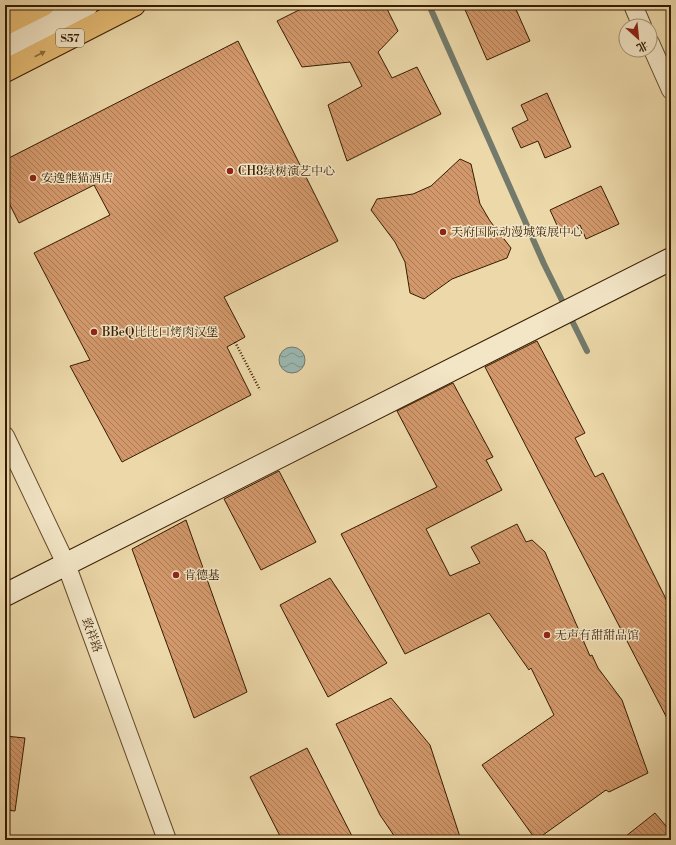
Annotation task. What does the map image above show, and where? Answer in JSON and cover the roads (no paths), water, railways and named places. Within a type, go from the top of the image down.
[{"type":"highway","points":[[5,24],[43,5]]},
{"type":"highway","name":"S57","points":[[5,72],[134,5]]},
{"type":"street","points":[[5,47],[87,5]]},
{"type":"street","points":[[633,5],[639,18]]},
{"type":"street","points":[[657,58],[671,90]]},
{"type":"street","points":[[5,595],[671,258]]},
{"type":"street","name":"致祥路","points":[[5,436],[66,564],[166,840]]},
{"type":"water","points":[[292,347],[301,351],[305,360],[301,369],[292,373],[283,369],[279,360],[283,351]]},
{"type":"waterway","points":[[429,5],[544,264],[587,351]]},
{"type":"place","name":"CH8绿树演艺中心","points":[[230,171]]},
{"type":"place","name":"安逸熊猫酒店","points":[[33,178]]},
{"type":"place","name":"天府国际动漫城策展中心","points":[[443,232]]},
{"type":"place","name":"BBeQ比比口烤肉汉堡","points":[[94,332]]},
{"type":"place","name":"肯德基","points":[[176,575]]},
{"type":"place","name":"无声有甜甜品馆","points":[[547,635]]}]
